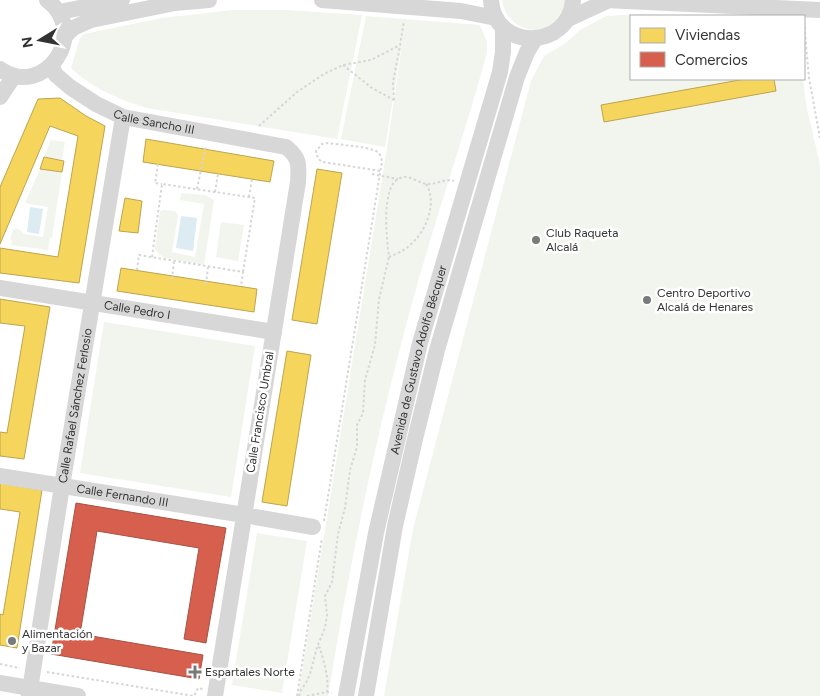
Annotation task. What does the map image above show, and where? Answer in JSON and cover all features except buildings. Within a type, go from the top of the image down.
[{"type":"street","points":[[0,98],[7,73],[27,76],[38,74],[51,66],[61,52],[65,36],[64,24],[59,12],[47,0]]},
{"type":"street","points":[[59,12],[122,0]]},
{"type":"street","points":[[65,36],[73,28],[91,20],[175,3],[209,0]]},
{"type":"street","points":[[322,0],[461,11],[500,22],[522,38],[535,39],[547,36],[559,29],[568,19],[606,0],[812,13]]},
{"type":"street","name":"Avenida de Gustavo Adolfo Bécquer","points":[[339,695],[420,343],[500,72],[503,52],[500,22],[491,0]]},
{"type":"street","points":[[568,19],[573,0]]},
{"type":"street","name":"Avenida de Gustavo Adolfo Bécquer","points":[[366,696],[395,526],[437,350],[517,77],[527,52],[535,39]]},
{"type":"street","name":"Calle Sancho III","points":[[51,66],[56,75],[70,87],[96,104],[123,117],[273,143]]},
{"type":"street","name":"Calle Rafael Sánchez Ferlosio","points":[[30,692],[123,117]]},
{"type":"street","name":"Calle Francisco Umbral","points":[[215,693],[250,516],[274,332],[298,182],[299,166],[295,154],[286,146],[273,143]]},
{"type":"street","name":"Calle Pedro I","points":[[0,288],[274,332]]},
{"type":"street","name":"Calle Fernando III","points":[[0,476],[250,516],[319,532]]},
{"type":"street","points":[[0,683],[30,692],[78,696]]},
{"type":"path","points":[[812,13],[809,78],[820,138]]},
{"type":"path","points":[[343,66],[372,88],[394,100],[393,82],[405,15]]},
{"type":"path","points":[[259,126],[297,92],[324,74],[343,66],[371,60],[400,45]]},
{"type":"path","points":[[263,121],[265,127]]},
{"type":"path","points":[[298,696],[319,532],[380,176],[381,170],[382,161],[381,155],[377,152],[327,143],[322,144],[316,151],[318,159],[323,162],[381,170]]},
{"type":"path","points":[[197,189],[206,145]]},
{"type":"path","points":[[158,164],[155,183],[255,198],[241,286]]},
{"type":"path","points":[[215,192],[218,174]]},
{"type":"path","points":[[372,174],[398,179],[402,177],[410,178],[426,184],[454,181]]},
{"type":"path","points":[[249,197],[252,179]]},
{"type":"path","points":[[298,696],[310,674],[317,647],[325,628],[327,615],[325,596],[332,582],[338,534],[345,508],[350,470],[357,447],[357,425],[363,413],[365,380],[375,345],[379,299],[389,257],[385,220],[392,188],[398,179]]},
{"type":"path","points":[[152,257],[162,184]]},
{"type":"path","points":[[389,257],[410,245],[424,225],[432,202],[429,188],[426,184]]},
{"type":"path","points":[[137,270],[139,255],[242,272]]},
{"type":"path","points":[[172,279],[174,261]]},
{"type":"path","points":[[206,284],[208,266]]},
{"type":"path","points":[[317,647],[320,648],[326,669],[327,692]]},
{"type":"path","points":[[0,664],[194,696],[198,688],[215,693]]},
{"type":"path","points":[[307,696],[327,692],[339,695]]},
{"type":"shaded area","points":[[502,0],[566,0],[564,10],[557,21],[549,27],[539,30],[520,26],[511,20],[505,11]]},
{"type":"shaded area","points":[[233,10],[285,10],[362,15],[337,139],[147,108],[106,92],[88,82],[71,68],[80,38],[84,34],[162,18]]},
{"type":"shaded area","name":"Centro Deportivo Alcalá de Henares","points":[[642,14],[671,15],[630,15],[630,80],[803,80],[806,104],[820,165],[820,696],[384,696],[413,529],[531,81],[544,56],[566,43],[580,30],[606,16]]},
{"type":"shaded area","points":[[366,16],[480,25],[487,42],[487,53],[423,263],[392,378],[362,514],[328,696],[298,696],[387,148],[405,25],[385,147],[341,139]]},
{"type":"shaded area","points":[[51,140],[65,142],[62,160],[44,157]]},
{"type":"shaded area","points":[[40,169],[62,172],[52,238],[50,237],[48,250],[11,245],[12,240],[10,239],[14,228],[20,230],[23,234],[43,237],[48,207],[25,203]]},
{"type":"shaded area","points":[[181,193],[205,195],[214,200],[204,265],[164,258],[155,250],[160,211],[175,211],[178,215],[172,252],[195,257],[204,204],[180,200]]},
{"type":"shaded area","points":[[30,207],[43,209],[39,234],[27,232]]},
{"type":"shaded area","points":[[181,216],[197,218],[193,251],[176,248]]},
{"type":"shaded area","points":[[221,222],[244,225],[238,261],[216,257]]},
{"type":"shaded area","points":[[104,322],[255,346],[231,497],[80,473]]},
{"type":"shaded area","points":[[257,533],[307,541],[282,693],[232,685]]},
{"type":"place","name":"Club Raqueta Alcalá","points":[[536,240]]},
{"type":"place","name":"Centro Deportivo Alcalá de Henares","points":[[647,300]]},
{"type":"place","name":"Alimentación y Bazar","points":[[12,641]]},
{"type":"place","name":"Espartales Norte","points":[[195,672]]}]
